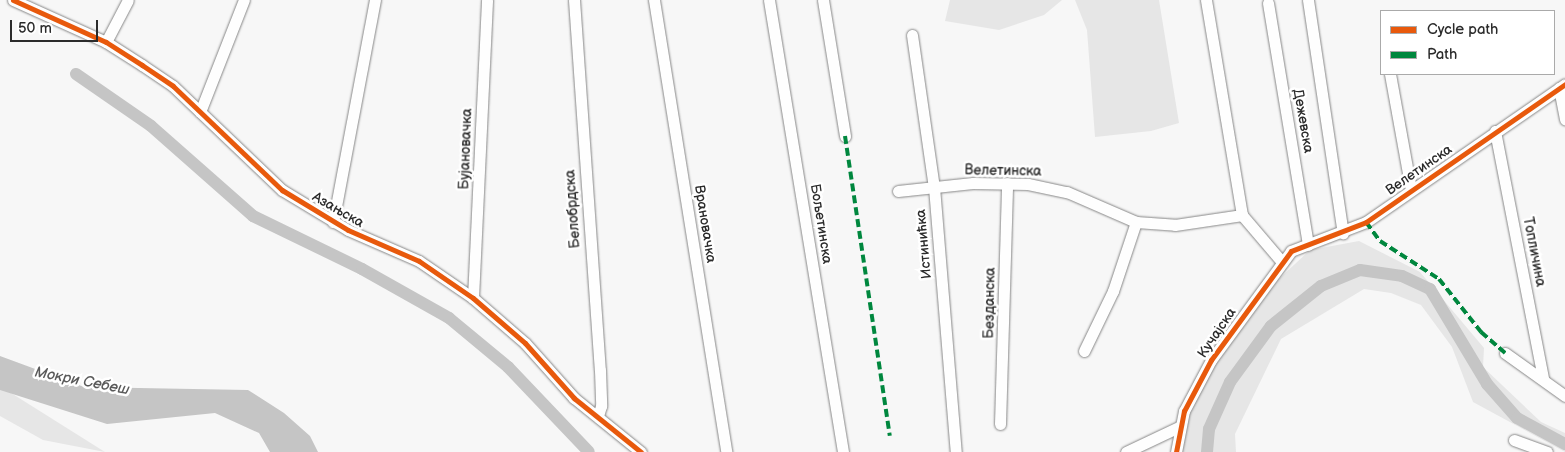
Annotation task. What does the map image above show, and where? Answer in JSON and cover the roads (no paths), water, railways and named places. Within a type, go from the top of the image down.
[{"type":"street","name":"Азањска","points":[[13,0],[106,42],[173,86],[265,176],[333,222],[419,261],[473,298],[526,343],[561,386],[641,452]]},
{"type":"street","points":[[106,42],[128,0]]},
{"type":"street","points":[[200,112],[244,0]]},
{"type":"street","points":[[333,222],[375,0]]},
{"type":"street","name":"Бујановачка","points":[[473,298],[487,0]]},
{"type":"street","name":"Белобрдска","points":[[574,0],[600,370],[601,406],[598,416]]},
{"type":"street","name":"Врановачка","points":[[654,0],[726,452]]},
{"type":"street","name":"Бољетинска","points":[[769,0],[843,452]]},
{"type":"street","points":[[824,0],[845,136]]},
{"type":"street","points":[[1206,0],[1242,215],[1282,262]]},
{"type":"street","points":[[1308,0],[1343,233]]},
{"type":"street","name":"Дежевска","points":[[1268,3],[1308,245]]},
{"type":"street","name":"Истинићка","points":[[912,35],[934,187],[956,452]]},
{"type":"street","points":[[1390,75],[1411,189]]},
{"type":"street","points":[[1562,86],[1565,119]]},
{"type":"street","name":"Велетинска","points":[[1282,262],[1292,251],[1343,233],[1366,222],[1562,86]]},
{"type":"street","name":"Топличина","points":[[1495,131],[1543,379]]},
{"type":"street","name":"Велетинска","points":[[898,191],[1007,183],[1060,190],[1136,222],[1176,225],[1242,215]]},
{"type":"street","name":"Безданска","points":[[1000,424],[1007,183]]},
{"type":"street","points":[[1084,352],[1113,291],[1136,222]]},
{"type":"street","name":"Кучајска","points":[[1176,452],[1179,427],[1211,360],[1282,262]]},
{"type":"street","points":[[1505,352],[1565,396]]},
{"type":"street","points":[[1126,452],[1179,427]]},
{"type":"street","points":[[1514,440],[1547,452]]},
{"type":"waterway","points":[[76,74],[151,126],[253,216],[362,269],[449,318],[508,367],[589,452]]},
{"type":"waterway","points":[[1207,452],[1209,429],[1230,382],[1271,326],[1321,286],[1360,270],[1402,276],[1430,289],[1487,384],[1517,418],[1565,444]]},
{"type":"water label","name":"Мокри Себеш","points":[[82,381]]}]
